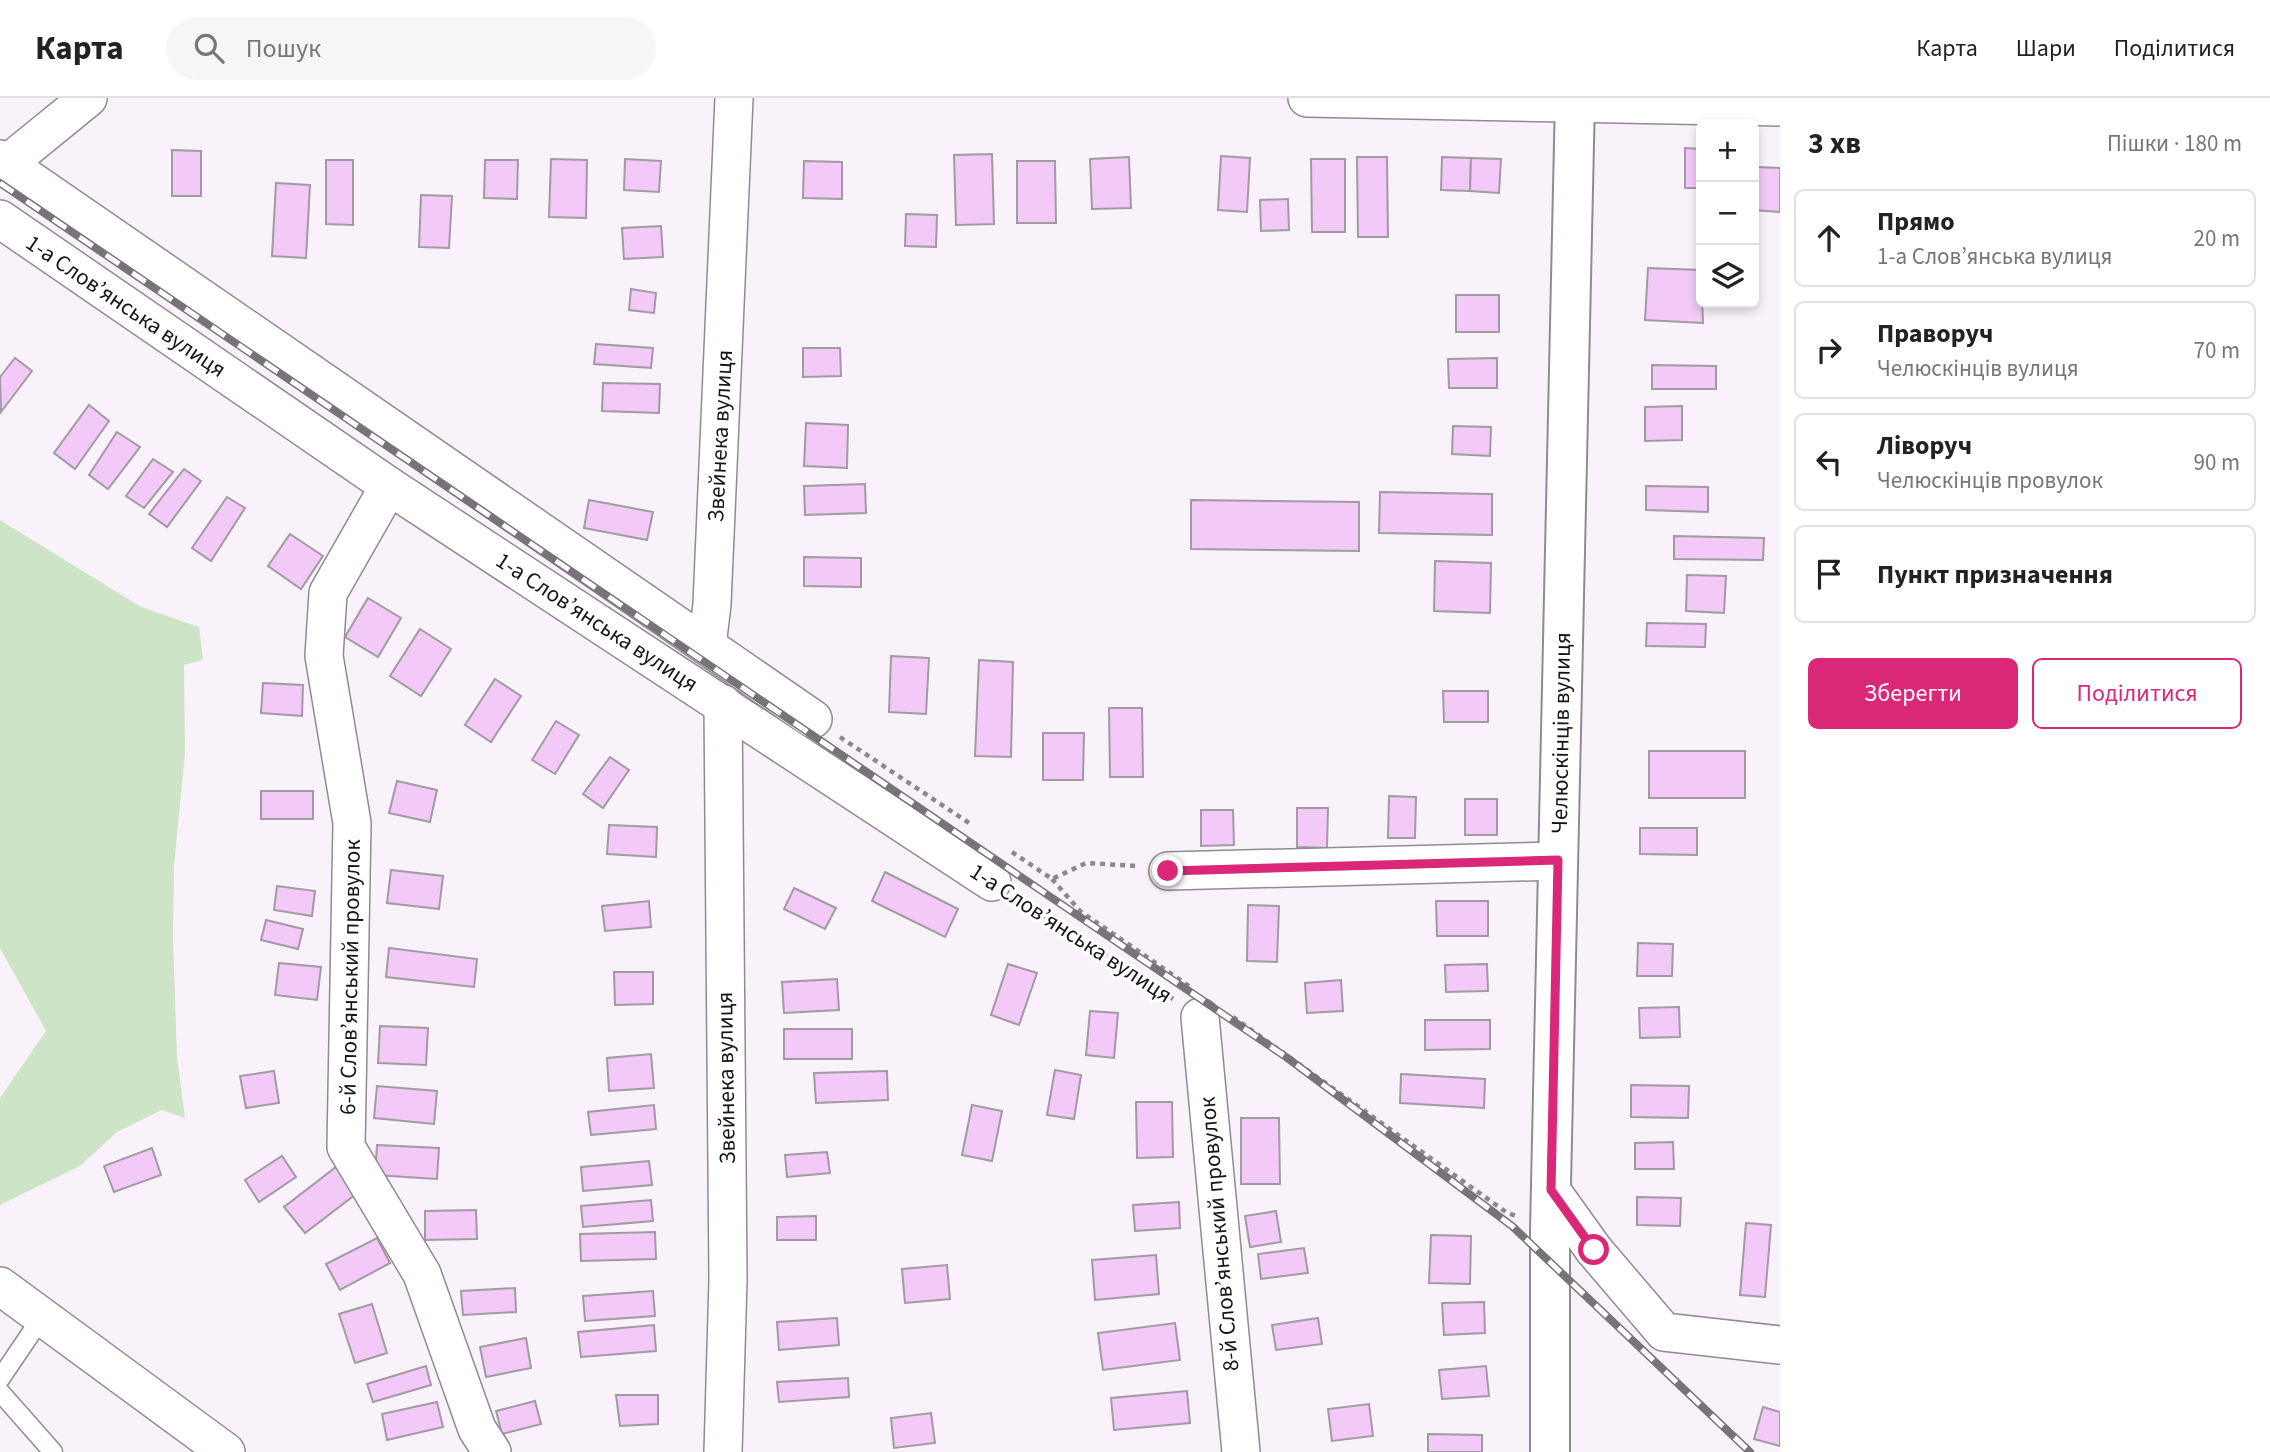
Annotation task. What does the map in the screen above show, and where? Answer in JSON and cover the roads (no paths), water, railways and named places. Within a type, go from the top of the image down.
[{"type":"street","points":[[88,98],[3,161],[813,719]]},
{"type":"street","name":"Звейнека вулиця","points":[[708,646],[734,98]]},
{"type":"street","points":[[1307,98],[1575,100],[1780,107]]},
{"type":"street","name":"Челюскінців вулиця","points":[[1550,1452],[1550,1230],[1575,100]]},
{"type":"street","name":"1-а Слов’янська вулиця","points":[[0,219],[389,486],[992,882]]},
{"type":"street","name":"6-й Слов’янський провулок","points":[[389,486],[328,593],[324,656],[352,823],[346,1147],[422,1274],[477,1429],[492,1452]]},
{"type":"street","name":"Звейнека вулиця","points":[[723,704],[728,1280],[723,1452]]},
{"type":"street","points":[[1168,871],[1558,860]]},
{"type":"street","name":"8-й Слов’янський провулок","points":[[1207,1006],[1234,1405],[1241,1452]]},
{"type":"street","points":[[1551,1190],[1594,1250],[1664,1332],[1780,1345]]},
{"type":"street","points":[[0,1286],[226,1452]]},
{"type":"lane","points":[[0,1379],[42,1317]]},
{"type":"lane","points":[[0,1392],[53,1452]]},
{"type":"railway","points":[[0,183],[1286,1057],[1512,1226],[1750,1452]]}]
